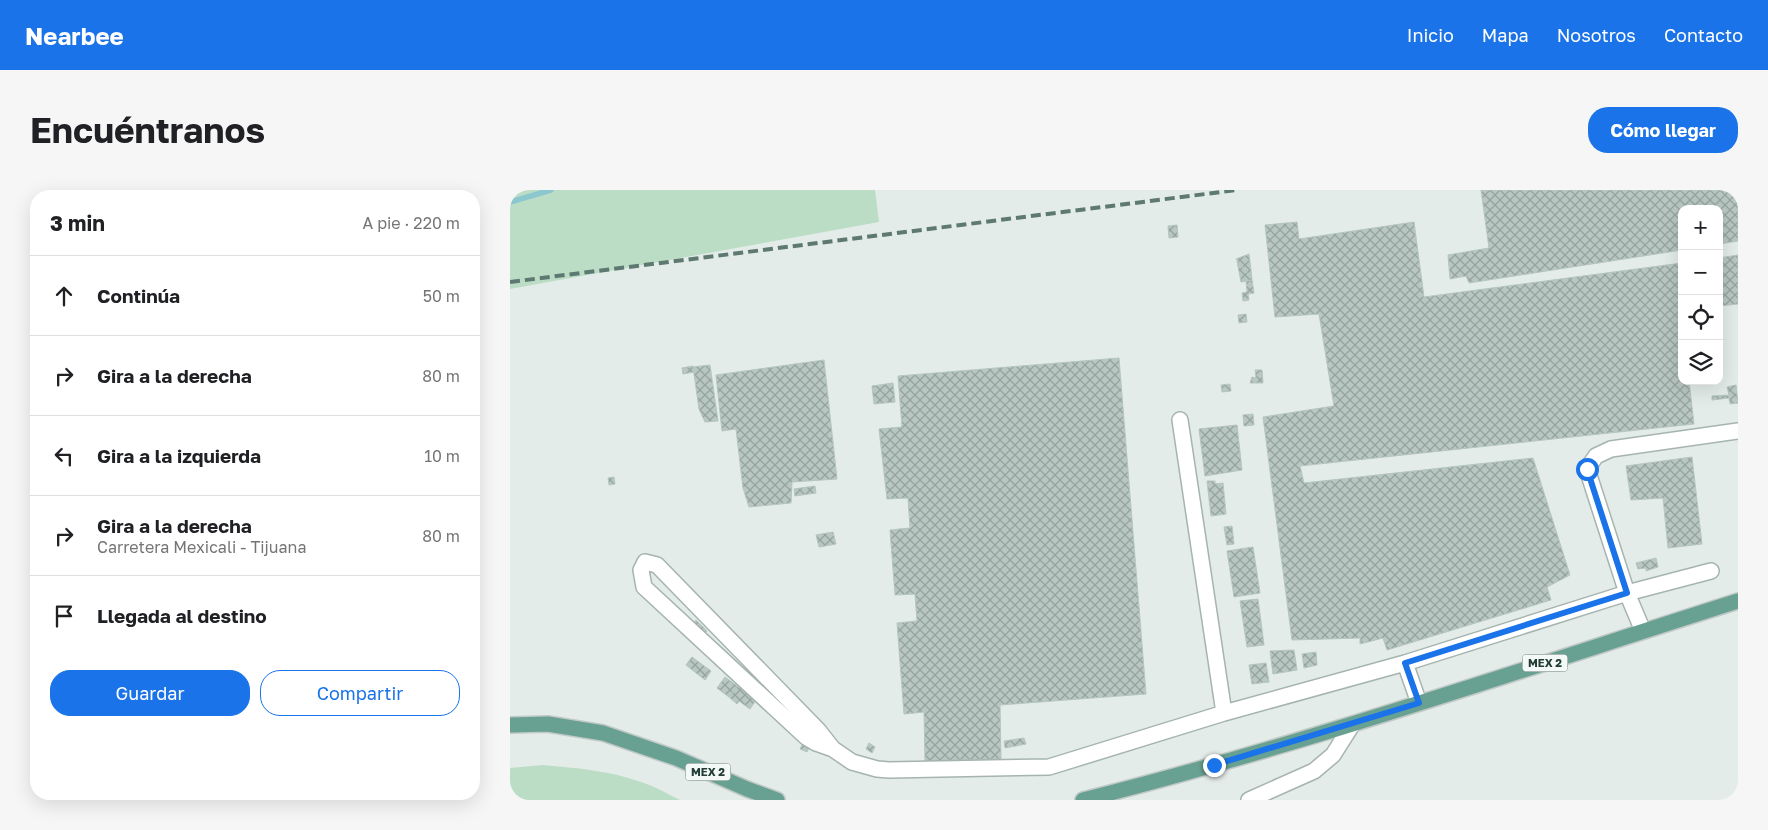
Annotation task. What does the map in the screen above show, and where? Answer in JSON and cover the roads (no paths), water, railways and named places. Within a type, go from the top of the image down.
[{"type":"main road","name":"MEX 2","points":[[1083,800],[1196,770],[1352,724],[1738,600]]},
{"type":"main road","name":"MEX 2","points":[[510,726],[548,724],[603,733],[676,758],[777,800]]},
{"type":"lane","points":[[1180,420],[1224,713]]},
{"type":"lane","points":[[1643,631],[1627,593],[1587,469],[1596,456],[1611,449],[1738,431]]},
{"type":"lane","points":[[833,750],[818,730],[657,565],[645,562],[641,570],[644,587],[806,737],[852,762],[888,770],[1049,767],[1224,713],[1405,663],[1627,593],[1711,571]]},
{"type":"lane","points":[[1405,663],[1419,703]]},
{"type":"lane","points":[[1249,800],[1314,771],[1333,755],[1352,724]]},
{"type":"waterway","points":[[510,202],[551,190]]},
{"type":"railway","points":[[510,282],[1237,190]]}]
